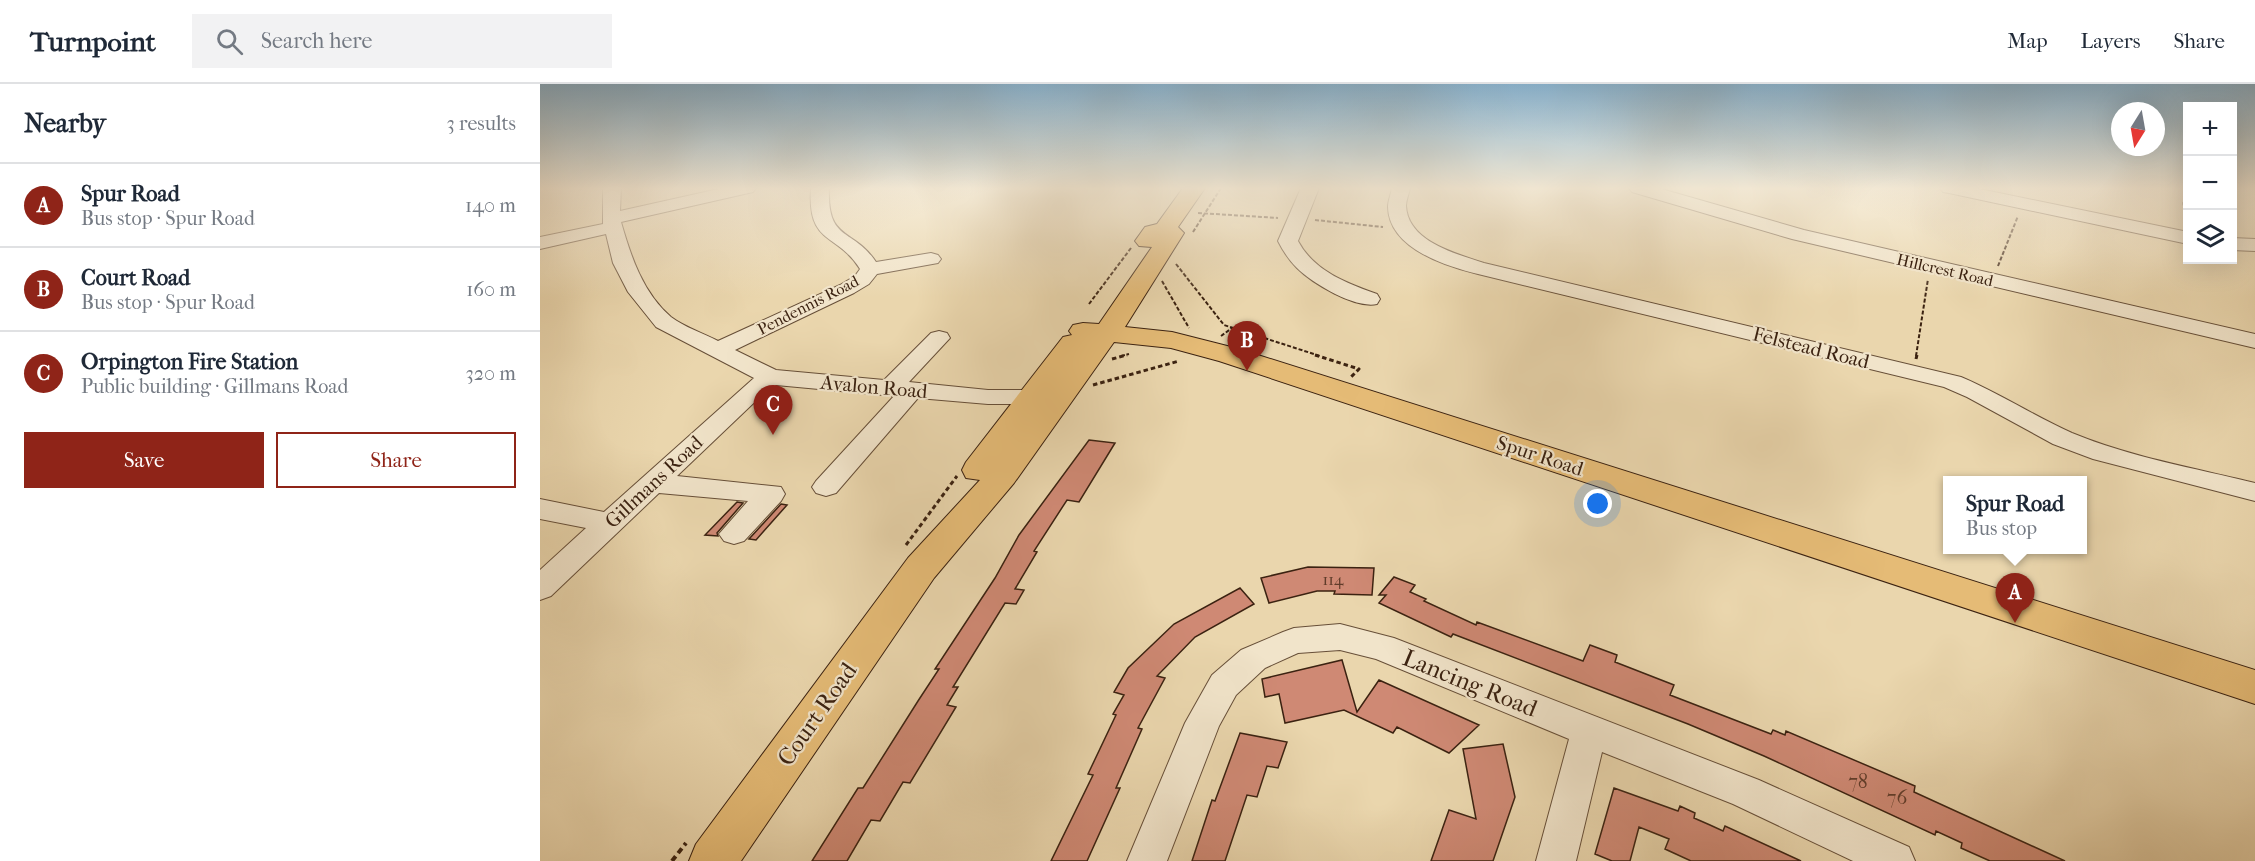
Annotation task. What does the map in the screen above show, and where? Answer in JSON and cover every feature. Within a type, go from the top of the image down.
[{"type":"main road","name":"Court Road","points":[[921,568],[938,524],[1030,399],[1095,332],[1153,266],[1172,233],[1165,229],[1168,224]]},
{"type":"main road","name":"Court Road","points":[[713,861],[921,568],[960,528],[1087,376],[1095,332]]},
{"type":"main road","points":[[1095,332],[1172,340],[1189,355]]},
{"type":"main road","points":[[1087,376],[1099,357],[1132,347],[1189,355]]},
{"type":"main road","name":"Spur Road","points":[[1189,355],[2255,687]]},
{"type":"street","points":[[540,243],[607,224]]},
{"type":"street","name":"Avalon Road","points":[[612,224],[622,262],[639,292],[664,322],[771,377],[1030,399],[1059,396],[1087,376]]},
{"type":"street","name":"Pendennis Road","points":[[716,350],[862,280],[870,269],[866,259],[838,241],[824,224]]},
{"type":"street","points":[[1295,224],[1288,241],[1293,252],[1332,285],[1369,299]]},
{"type":"street","name":"Felstead Road","points":[[1403,224],[1420,242],[1444,256],[1478,268],[1952,382],[1976,392],[2062,438],[2102,453],[2255,492]]},
{"type":"street","name":"Hillcrest Road","points":[[1762,224],[1993,282],[2255,341]]},
{"type":"street","points":[[2120,224],[2183,237]]},
{"type":"street","points":[[870,269],[931,262],[933,245],[939,239]]},
{"type":"street","points":[[2237,244],[2255,245]]},
{"type":"street","points":[[826,487],[939,338]]},
{"type":"street","name":"Gillmans Road","points":[[540,588],[753,390],[771,377]]},
{"type":"street","points":[[815,403],[834,384]]},
{"type":"street","points":[[653,483],[771,494],[734,534]]},
{"type":"street","points":[[540,509],[610,523]]},
{"type":"street","name":"Lancing Road","points":[[1147,861],[1203,723],[1224,685],[1253,659],[1294,641],[1340,637],[1382,647],[1746,792],[1895,861]]},
{"type":"street","points":[[1556,861],[1589,731]]},
{"type":"path","points":[[1188,240],[1198,224]]},
{"type":"path","points":[[1993,282],[2014,224]]},
{"type":"path","points":[[1176,258],[1176,265],[1224,326],[1359,369]]},
{"type":"path","points":[[1915,373],[1929,273],[1932,267]]},
{"type":"path","points":[[1087,376],[1131,353]]},
{"type":"path","points":[[1174,356],[1189,355]]},
{"type":"path","points":[[1087,376],[1168,362],[1189,355]]},
{"type":"building","points":[[1089,440],[1115,443],[1079,502],[1067,500],[1034,551],[1037,552],[1015,589],[1024,590],[1016,604],[1005,603],[953,687],[958,687],[947,705],[956,707],[910,783],[903,782],[880,821],[871,820],[847,861],[812,861],[858,788],[863,788],[939,669],[935,669],[995,578],[1019,535]]},
{"type":"building","points":[[737,502],[743,503],[717,533],[718,536],[705,535]]},
{"type":"building","points":[[781,504],[787,505],[756,540],[749,539]]},
{"type":"building","points":[[1308,567],[1374,568],[1372,595],[1317,591],[1269,603],[1261,578]]},
{"type":"building","points":[[1394,577],[1415,585],[1410,592],[1426,599],[1424,601],[1476,625],[1477,622],[1583,661],[1590,645],[1617,655],[1615,662],[1674,685],[1670,695],[1771,734],[1773,730],[1785,735],[1786,731],[1915,786],[1914,792],[2065,861],[1990,861],[1961,848],[1962,843],[1936,831],[1935,835],[1764,756],[1688,724],[1453,634],[1451,637],[1379,603],[1386,595],[1379,595]]},
{"type":"building","points":[[1240,588],[1254,604],[1195,637],[1157,676],[1165,678],[1138,728],[1142,729],[1116,788],[1120,788],[1087,861],[1051,861],[1093,775],[1088,774],[1116,715],[1113,714],[1124,695],[1114,692],[1128,668],[1174,624]]},
{"type":"building","points":[[1342,660],[1357,712],[1379,680],[1479,725],[1449,753],[1397,727],[1393,733],[1344,710],[1285,723],[1279,694],[1265,697],[1262,679]]},
{"type":"building","points":[[1240,733],[1287,742],[1278,768],[1267,766],[1257,797],[1247,795],[1225,861],[1192,861],[1212,800],[1215,801]]},
{"type":"building","points":[[1503,744],[1515,797],[1493,861],[1431,861],[1449,810],[1476,819],[1463,749]]},
{"type":"building","points":[[1614,788],[1678,811],[1680,806],[1695,813],[1694,818],[1723,831],[1725,826],[1801,861],[1691,861],[1665,849],[1669,839],[1639,827],[1630,861],[1612,861],[1595,854]]},
{"type":"place","name":"Court Road","points":[[1247,371]]},
{"type":"place","name":"Orpington Fire Station","points":[[773,435]]},
{"type":"place","name":"Spur Road","points":[[2015,623]]}]
